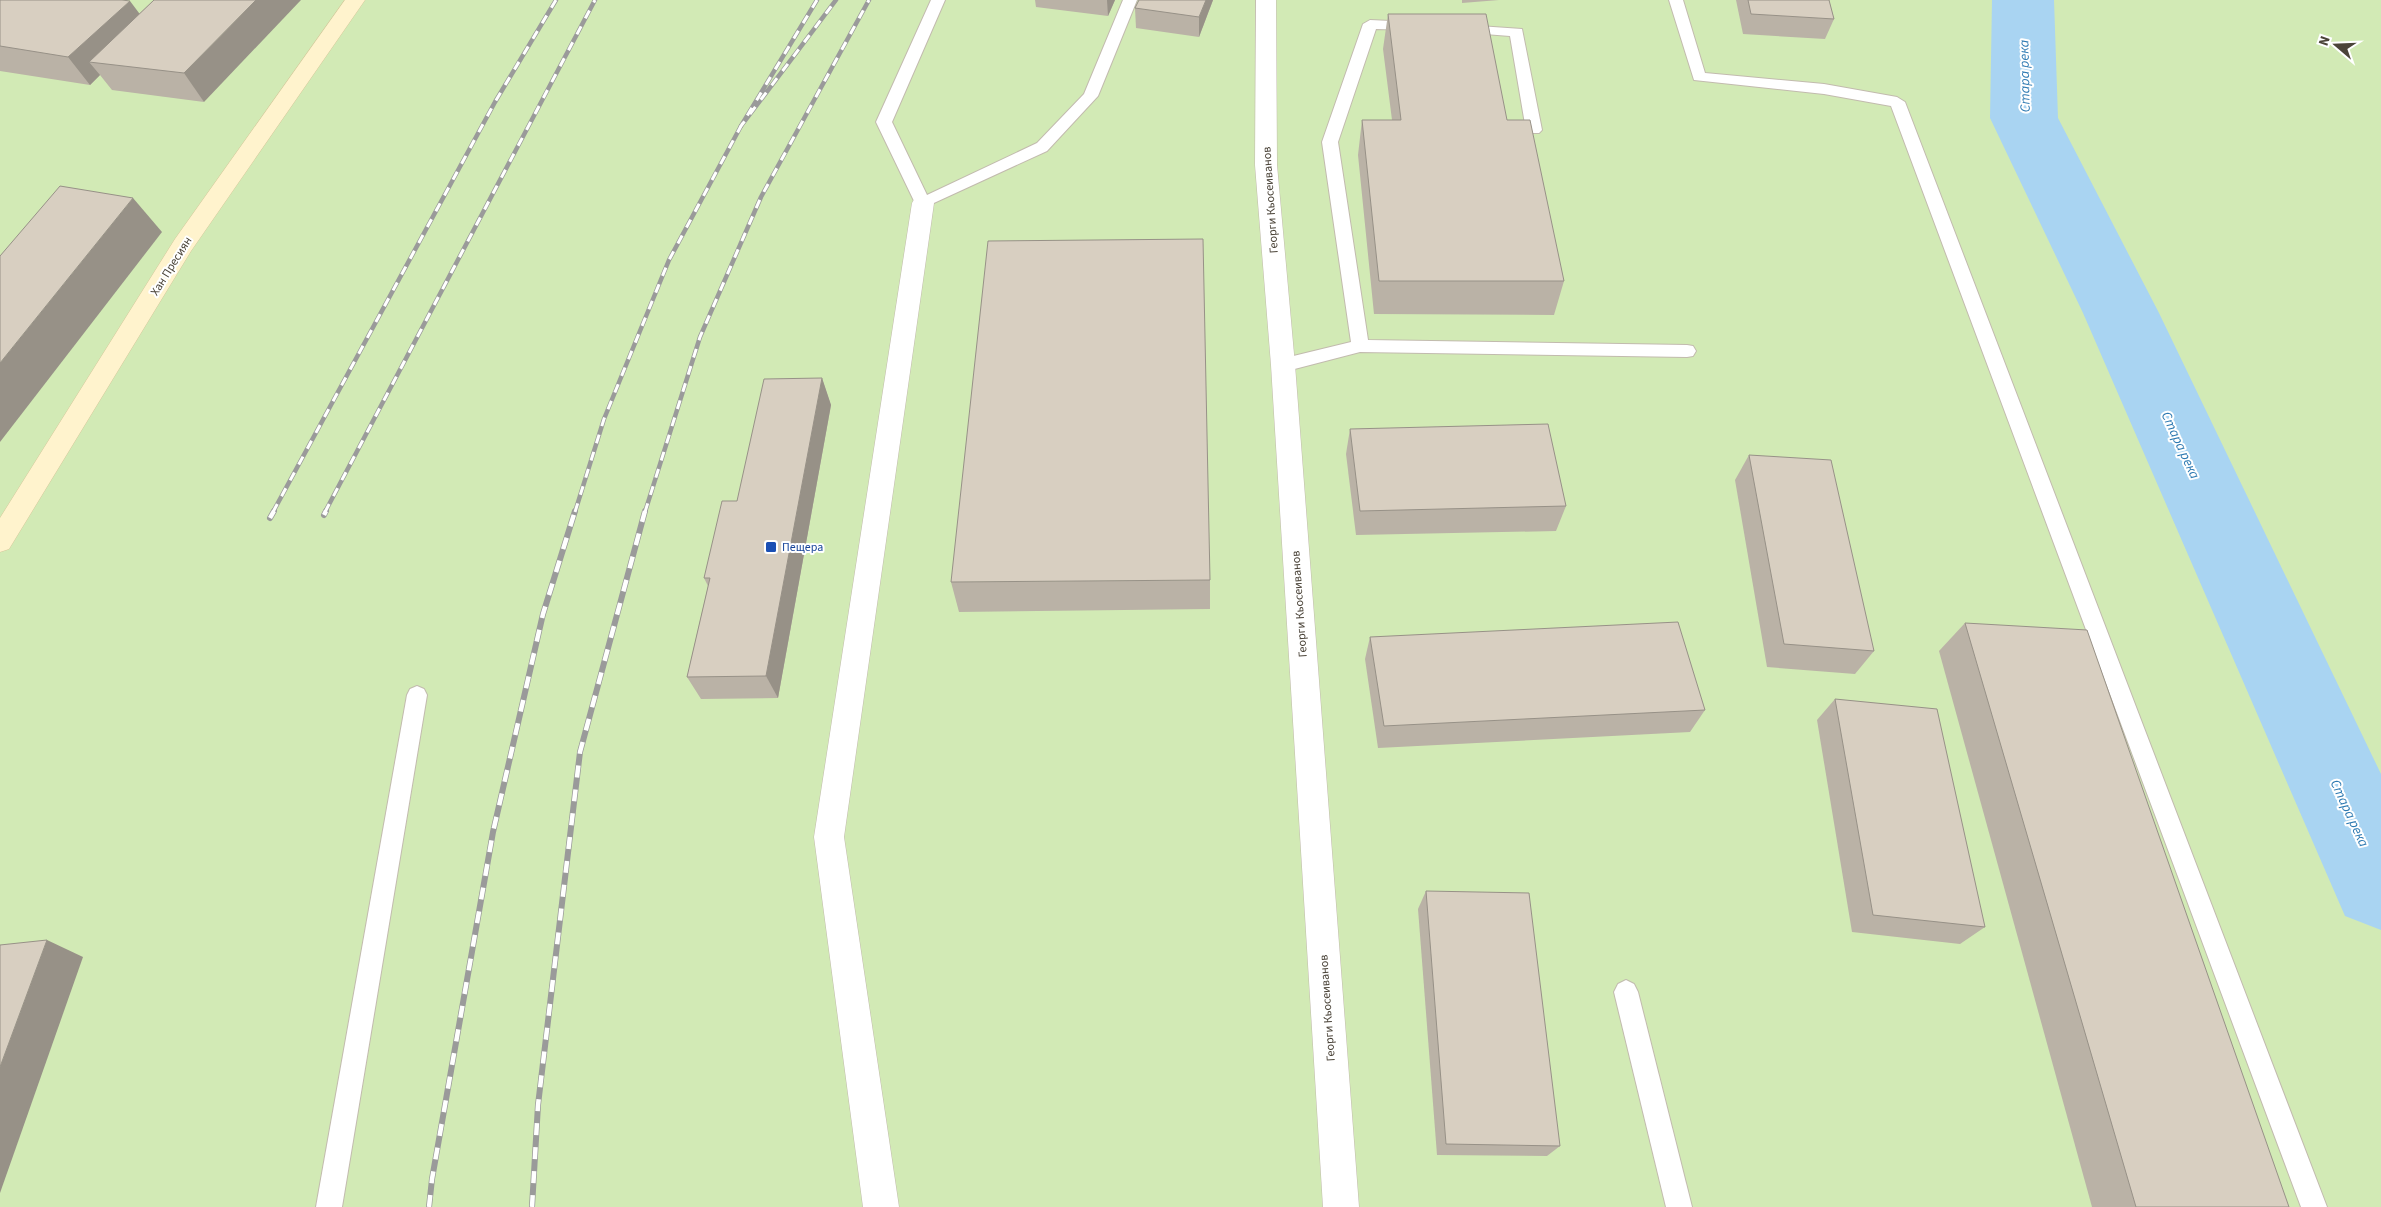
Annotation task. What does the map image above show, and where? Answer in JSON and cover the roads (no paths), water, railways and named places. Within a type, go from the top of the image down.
[{"type":"street","name":"Хан Пресиян","points":[[0,541],[183,245],[355,0]]},
{"type":"street","name":"Георги Кьосеиванов","points":[[1266,0],[1266,165],[1283,365],[1340,1207]]},
{"type":"street","points":[[880,1207],[829,837],[923,203]]},
{"type":"lane","points":[[938,0],[884,122],[923,203],[1042,147],[1091,96],[1130,0]]},
{"type":"lane","points":[[1676,0],[1699,77],[1824,89],[1897,102],[2314,1207]]},
{"type":"lane","points":[[1360,346],[1330,142],[1370,24],[1429,27]]},
{"type":"lane","points":[[1448,28],[1516,32],[1534,130]]},
{"type":"lane","points":[[1283,365],[1360,346],[1687,351]]},
{"type":"lane","points":[[329,1207],[417,695]]},
{"type":"lane","points":[[1626,992],[1680,1207]]},
{"type":"waterway","name":"Стара река","points":[[2023,0],[2024,118],[2121,313],[2381,882]]},
{"type":"railway","points":[[273,512],[495,102],[556,0]]},
{"type":"railway","points":[[325,512],[595,0]]},
{"type":"railway","points":[[741,126],[817,0]]},
{"type":"railway","points":[[741,126],[836,0]]},
{"type":"railway","points":[[645,512],[700,337],[761,197],[869,0]]},
{"type":"railway","points":[[575,512],[604,419],[669,260],[741,126]]},
{"type":"railway","points":[[270,518],[274,511]]},
{"type":"railway","points":[[324,515],[326,511]]},
{"type":"railway","points":[[429,1207],[432,1179],[493,832],[543,614],[575,511]]},
{"type":"railway","points":[[532,1207],[538,1105],[580,752],[645,511]]},
{"type":"place","name":"Пещера","points":[[771,547]]}]
